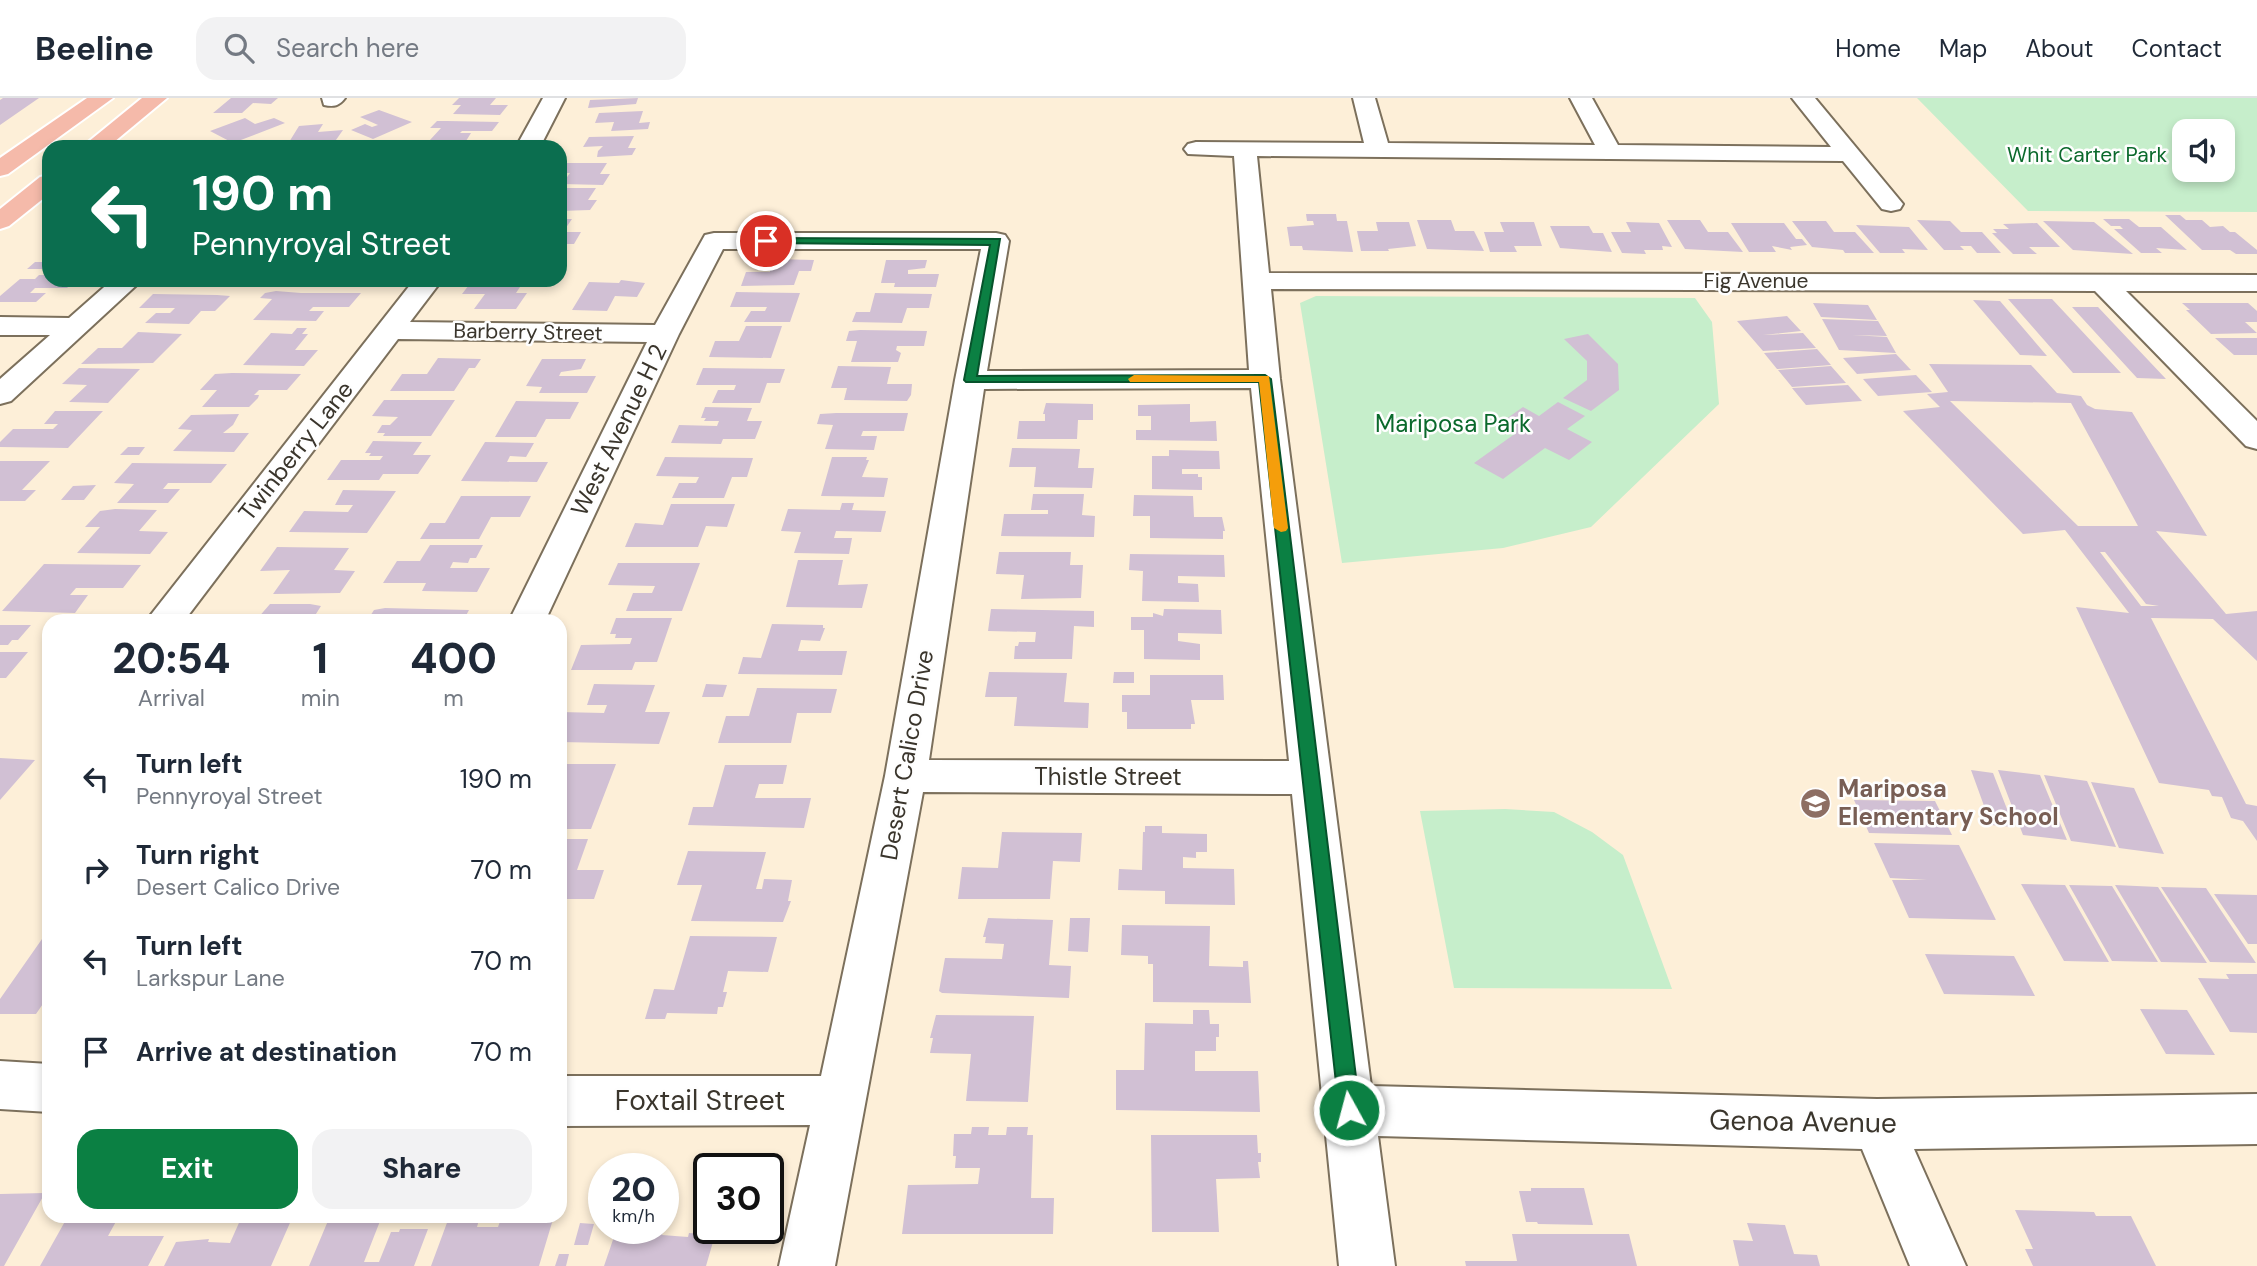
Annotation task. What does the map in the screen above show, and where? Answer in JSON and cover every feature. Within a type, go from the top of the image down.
[{"type":"main road","points":[[0,169],[102,98]]},
{"type":"main road","points":[[103,140],[156,98]]},
{"type":"main road","points":[[3,216],[42,188]]},
{"type":"street","points":[[532,140],[554,98]]},
{"type":"street","points":[[1364,98],[1378,151]]},
{"type":"street","points":[[1581,98],[1611,153]]},
{"type":"street","points":[[1803,98],[1891,204]]},
{"type":"street","points":[[1196,149],[1849,154]]},
{"type":"street","points":[[1245,150],[1265,379],[1367,1266]]},
{"type":"street","name":"West Avenue H 2","points":[[530,614],[665,334],[715,241],[996,242]]},
{"type":"street","name":"Desert Calico Drive","points":[[807,1266],[906,776],[970,380],[996,242]]},
{"type":"street","name":"Fig Avenue","points":[[1255,281],[2257,283]]},
{"type":"street","points":[[2102,282],[2257,439]]},
{"type":"street","points":[[0,395],[120,287]]},
{"type":"street","name":"Twinberry Lane","points":[[169,614],[423,287]]},
{"type":"street","points":[[0,326],[74,327]]},
{"type":"street","name":"Barberry Street","points":[[390,330],[665,334]]},
{"type":"street","points":[[970,380],[1265,379]]},
{"type":"street","name":"Thistle Street","points":[[906,776],[1309,778]]},
{"type":"street","points":[[0,1085],[42,1088]]},
{"type":"street","name":"Foxtail Street","points":[[567,1101],[839,1100]]},
{"type":"street","name":"Genoa Avenue","points":[[1349,1110],[1877,1124],[2257,1119]]},
{"type":"street","points":[[1877,1124],[1938,1266]]},
{"type":"green space","name":"Whit Carter Park","points":[[1917,98],[2257,98],[2257,212],[2028,211]]},
{"type":"green space","name":"Mariposa Park","points":[[1316,296],[1695,298],[1712,322],[1719,404],[1591,527],[1503,548],[1342,563],[1300,303]]},
{"type":"green space","points":[[1505,809],[1554,812],[1592,832],[1623,855],[1672,989],[1454,988],[1420,811]]},
{"type":"building","points":[[39,98],[0,125],[0,100]]},
{"type":"building","points":[[231,98],[278,98],[271,104],[253,103],[242,113],[213,113]]},
{"type":"building","points":[[459,98],[496,98],[490,105],[508,105],[500,115],[453,114],[461,105],[452,105]]},
{"type":"building","points":[[638,98],[636,104],[588,108],[590,100]]},
{"type":"building","points":[[379,110],[412,122],[373,139],[351,130],[365,124],[372,127],[378,125],[360,117]]},
{"type":"building","points":[[643,111],[639,123],[650,122],[648,129],[611,131],[614,122],[595,123],[599,113]]},
{"type":"building","points":[[245,118],[255,124],[274,118],[285,123],[241,140],[227,140],[210,131]]},
{"type":"building","points":[[437,121],[499,122],[492,131],[462,131],[460,133],[471,133],[467,140],[430,140],[441,128],[430,128]]},
{"type":"building","points":[[323,124],[318,132],[343,130],[336,140],[290,140],[299,126]]},
{"type":"building","points":[[634,136],[628,148],[636,148],[632,155],[597,157],[603,146],[583,147],[589,137]]},
{"type":"building","points":[[567,163],[607,163],[600,174],[610,174],[603,185],[567,184],[570,173],[567,173]]},
{"type":"building","points":[[567,188],[596,188],[588,200],[597,200],[590,210],[567,211]]},
{"type":"building","points":[[1306,214],[1336,214],[1337,221],[1347,221],[1353,252],[1303,250],[1302,246],[1290,246],[1287,227],[1314,225],[1313,221],[1307,221]]},
{"type":"building","points":[[2165,215],[2180,215],[2186,220],[2202,220],[2210,227],[2223,226],[2257,250],[2257,254],[2202,250]]},
{"type":"building","points":[[2103,219],[2129,219],[2139,227],[2161,227],[2187,250],[2156,248],[2162,253],[2141,253],[2114,229],[2123,229],[2120,226],[2111,226]]},
{"type":"building","points":[[1417,220],[1451,220],[1455,231],[1474,231],[1484,251],[1427,249]]},
{"type":"building","points":[[1667,220],[1700,220],[1708,232],[1728,232],[1743,252],[1685,249]]},
{"type":"building","points":[[1917,220],[1950,221],[1961,232],[1982,232],[2001,253],[1977,253],[1971,246],[1960,246],[1964,250],[1944,250]]},
{"type":"building","points":[[1792,221],[1826,221],[1834,232],[1855,232],[1874,253],[1845,253],[1843,250],[1812,247]]},
{"type":"building","points":[[2043,221],[2094,222],[2133,254],[2073,250]]},
{"type":"building","points":[[1376,222],[1409,222],[1416,246],[1388,249],[1389,251],[1361,251],[1357,231],[1378,231]]},
{"type":"building","points":[[1500,222],[1534,222],[1542,246],[1514,246],[1517,252],[1490,252],[1484,232],[1504,232]]},
{"type":"building","points":[[1626,222],[1659,223],[1672,247],[1644,250],[1646,254],[1622,253],[1611,232],[1631,232]]},
{"type":"building","points":[[1731,223],[1784,223],[1796,239],[1802,239],[1807,245],[1790,247],[1792,250],[1772,246],[1776,252],[1749,252]]},
{"type":"building","points":[[2037,223],[2060,247],[2029,247],[2037,254],[2013,254],[1992,233],[1997,233],[1993,229],[2009,229],[2003,224]]},
{"type":"building","points":[[1856,225],[1909,227],[1928,250],[1902,249],[1905,253],[1880,253]]},
{"type":"building","points":[[1550,226],[1589,226],[1593,233],[1603,233],[1612,252],[1560,248]]},
{"type":"building","points":[[567,232],[581,232],[574,244],[567,244]]},
{"type":"building","points":[[814,260],[811,271],[799,271],[794,285],[741,286],[746,272],[770,272],[771,261]]},
{"type":"building","points":[[886,260],[927,260],[925,268],[908,270],[908,274],[939,274],[936,287],[894,287],[895,283],[881,283]]},
{"type":"building","points":[[35,262],[42,262],[42,269],[27,269]]},
{"type":"building","points":[[42,275],[42,287],[68,287],[35,288],[30,293],[46,293],[36,302],[0,302],[0,296],[20,279],[35,279]]},
{"type":"building","points":[[621,280],[645,283],[637,297],[615,296],[607,311],[572,310],[589,282],[619,283]]},
{"type":"building","points":[[467,287],[520,287],[516,293],[527,293],[516,309],[474,309],[485,294],[462,294]]},
{"type":"building","points":[[736,292],[800,293],[790,322],[744,322],[751,311],[765,311],[767,307],[730,307]]},
{"type":"building","points":[[265,293],[361,293],[349,307],[313,307],[309,311],[324,311],[316,321],[253,320],[272,299],[260,298]]},
{"type":"building","points":[[875,293],[932,294],[929,308],[907,308],[902,323],[852,322],[856,312],[870,312]]},
{"type":"building","points":[[153,294],[230,296],[215,311],[201,311],[189,324],[145,323],[156,313],[170,313],[175,308],[139,308]]},
{"type":"building","points":[[2008,299],[2052,299],[2121,373],[2073,373]]},
{"type":"building","points":[[1973,300],[2000,301],[2047,356],[2020,355]]},
{"type":"building","points":[[1813,303],[1868,305],[1877,320],[1821,317]]},
{"type":"building","points":[[2182,303],[2248,303],[2257,311],[2257,322],[2245,322],[2257,333],[2211,334]]},
{"type":"building","points":[[2072,307],[2098,307],[2166,379],[2137,378]]},
{"type":"building","points":[[1787,316],[1801,331],[1763,335],[1803,333],[1816,348],[1763,351],[1737,321]]},
{"type":"building","points":[[1822,319],[1878,321],[1887,336],[1852,335],[1887,337],[1896,353],[1839,350]]},
{"type":"building","points":[[746,326],[782,326],[771,358],[709,357],[715,341],[739,341]]},
{"type":"building","points":[[297,328],[307,328],[302,334],[308,334],[295,350],[318,350],[304,366],[243,365],[271,333],[292,334]]},
{"type":"building","points":[[849,331],[927,331],[924,346],[897,346],[896,350],[901,353],[898,362],[851,362],[857,341],[846,341]]},
{"type":"building","points":[[138,332],[182,334],[153,363],[81,364],[98,348],[122,348]]},
{"type":"building","points":[[1588,334],[1618,364],[1619,390],[1591,411],[1563,398],[1587,380],[1587,361],[1564,339]]},
{"type":"building","points":[[2215,338],[2257,338],[2257,355],[2234,355]]},
{"type":"building","points":[[1817,349],[1831,365],[1777,369],[1764,353]]},
{"type":"building","points":[[1896,354],[1911,370],[1857,374],[1843,358]]},
{"type":"building","points":[[438,358],[481,359],[475,368],[469,368],[454,391],[390,391],[402,374],[427,374]]},
{"type":"building","points":[[542,359],[586,359],[581,369],[561,372],[559,376],[596,376],[587,393],[539,393],[542,387],[526,386]]},
{"type":"building","points":[[1929,364],[2031,365],[2057,393],[2081,396],[2087,405],[2095,409],[2132,412],[2207,536],[2156,531],[2226,614],[2257,611],[2257,661],[2213,619],[2151,618],[2246,804],[2257,806],[2257,841],[2243,821],[2231,818],[2222,797],[2212,796],[2209,790],[2159,783],[2076,607],[2129,613],[2065,530],[2023,534],[1903,411],[1940,407],[1927,394],[1948,392]],"holes":[[[1950,401],[2071,403],[2138,526],[2078,526]],[[2100,552],[2105,552],[2146,604],[2159,606],[2141,606]]]},
{"type":"building","points":[[838,366],[891,367],[887,384],[912,384],[911,395],[907,401],[844,400],[847,388],[831,388]]},
{"type":"building","points":[[1831,366],[1846,383],[1792,387],[1778,370]]},
{"type":"building","points":[[79,368],[140,369],[108,403],[69,402],[87,385],[62,384]]},
{"type":"building","points":[[703,368],[785,369],[780,383],[767,383],[760,403],[712,403],[718,390],[734,390],[736,385],[696,385]]},
{"type":"building","points":[[215,374],[301,374],[287,390],[259,390],[254,395],[259,395],[258,398],[249,407],[202,407],[217,390],[200,390]]},
{"type":"building","points":[[1916,375],[1932,392],[1878,396],[1863,379]]},
{"type":"building","points":[[1848,385],[1862,401],[1806,405],[1792,388]]},
{"type":"building","points":[[384,400],[455,400],[431,436],[383,436],[385,433],[377,433],[382,425],[390,425],[398,417],[372,416]]},
{"type":"building","points":[[516,401],[579,402],[570,419],[546,419],[536,437],[495,437]]},
{"type":"building","points":[[1558,402],[1585,416],[1567,429],[1592,442],[1569,460],[1545,448],[1503,479],[1474,463],[1516,433],[1499,424],[1523,407],[1539,416]]},
{"type":"building","points":[[1046,403],[1093,404],[1093,420],[1078,420],[1077,439],[1017,439],[1019,421],[1045,421],[1043,414]]},
{"type":"building","points":[[1190,404],[1190,422],[1216,421],[1217,441],[1136,440],[1136,430],[1151,430],[1151,416],[1138,416],[1138,405]]},
{"type":"building","points":[[705,407],[752,408],[747,421],[762,421],[755,439],[723,439],[721,444],[671,443],[679,425],[717,426],[719,421],[704,421],[706,418],[701,418]]},
{"type":"building","points":[[55,411],[103,411],[68,448],[0,447],[0,442],[13,429],[53,429],[58,424],[44,424]]},
{"type":"building","points":[[908,413],[904,431],[863,431],[861,436],[877,436],[874,450],[825,449],[833,425],[817,424],[820,414]]},
{"type":"building","points":[[239,414],[233,425],[223,433],[249,433],[234,452],[173,451],[192,430],[178,429],[191,415]]},
{"type":"building","points":[[373,441],[422,442],[413,455],[431,455],[418,474],[383,474],[379,480],[327,480],[341,460],[380,460],[383,456],[369,456],[371,453],[365,453]]},
{"type":"building","points":[[485,442],[534,443],[526,457],[510,456],[507,462],[548,462],[537,482],[461,481]]},
{"type":"building","points":[[128,447],[145,447],[139,455],[120,455]]},
{"type":"building","points":[[1012,448],[1080,449],[1078,468],[1094,468],[1092,488],[1034,487],[1036,467],[1009,467]]},
{"type":"building","points":[[1169,450],[1219,451],[1220,469],[1182,469],[1182,474],[1198,474],[1198,477],[1202,477],[1202,490],[1152,489],[1152,456],[1169,456]]},
{"type":"building","points":[[665,457],[753,458],[747,477],[732,477],[724,498],[672,498],[679,483],[696,483],[699,477],[656,476]]},
{"type":"building","points":[[832,457],[867,457],[866,460],[869,460],[862,477],[888,478],[884,497],[821,496]]},
{"type":"building","points":[[0,461],[50,461],[22,490],[36,490],[25,501],[0,501]]},
{"type":"building","points":[[132,463],[227,464],[211,483],[168,483],[163,489],[180,489],[168,503],[117,503],[134,484],[114,483]]},
{"type":"building","points":[[96,485],[84,500],[61,500],[73,486]]},
{"type":"building","points":[[343,490],[396,491],[367,533],[289,532],[304,511],[348,512],[353,505],[335,505]]},
{"type":"building","points":[[1033,494],[1084,494],[1082,515],[1095,516],[1094,537],[1001,536],[1004,514],[1048,514],[1048,510],[1031,510]]},
{"type":"building","points":[[1134,495],[1193,496],[1194,517],[1222,517],[1225,531],[1223,539],[1150,538],[1150,516],[1133,516]]},
{"type":"building","points":[[461,496],[531,496],[520,517],[491,517],[479,539],[420,539],[430,523],[445,523]]},
{"type":"building","points":[[842,503],[854,503],[852,510],[886,511],[881,532],[836,531],[834,538],[852,538],[849,554],[794,553],[801,532],[781,531],[788,509],[840,510]]},
{"type":"building","points":[[671,504],[735,504],[727,527],[706,526],[698,547],[625,547],[635,523],[663,525]]},
{"type":"building","points":[[157,510],[139,531],[168,532],[150,554],[77,553],[100,527],[85,527],[100,511]]},
{"type":"building","points":[[430,545],[483,545],[476,558],[470,558],[468,563],[453,562],[450,568],[490,568],[477,592],[422,591],[426,583],[383,583],[397,561],[420,561]]},
{"type":"building","points":[[277,547],[349,548],[334,570],[355,571],[340,593],[273,594],[290,570],[260,571]]},
{"type":"building","points":[[999,552],[1071,552],[1070,565],[1083,565],[1081,598],[1021,599],[1024,575],[996,574]]},
{"type":"building","points":[[1130,554],[1224,555],[1225,577],[1178,576],[1178,583],[1198,584],[1199,602],[1142,601],[1143,571],[1129,570]]},
{"type":"building","points":[[798,560],[843,560],[838,585],[868,584],[862,608],[786,607]]},
{"type":"building","points":[[618,563],[700,563],[682,611],[626,611],[633,593],[652,593],[655,586],[608,585]]},
{"type":"building","points":[[44,564],[141,565],[123,588],[76,588],[70,595],[88,595],[75,613],[2,611]]},
{"type":"building","points":[[270,604],[321,606],[316,614],[261,614]]},
{"type":"building","points":[[991,609],[1094,611],[1094,627],[1074,626],[1072,659],[1014,659],[1015,646],[1018,646],[1019,642],[1035,642],[1036,632],[988,631]]},
{"type":"building","points":[[1164,609],[1221,610],[1222,634],[1178,633],[1178,641],[1200,644],[1200,660],[1144,659],[1144,630],[1131,630],[1131,617],[1153,617],[1153,613],[1163,616]]},
{"type":"building","points":[[374,610],[469,610],[467,614],[371,614]]},
{"type":"building","points":[[616,618],[672,618],[657,662],[635,662],[632,670],[571,670],[581,645],[630,644],[632,638],[615,638],[616,634],[610,634]]},
{"type":"building","points":[[772,624],[823,625],[825,628],[820,641],[801,640],[798,651],[847,651],[842,675],[738,674],[743,657],[761,658]]},
{"type":"building","points":[[0,625],[31,625],[18,640],[12,640],[8,645],[0,645]]},
{"type":"building","points":[[0,652],[28,652],[6,678],[0,678]]},
{"type":"building","points":[[989,672],[1067,673],[1064,702],[1089,703],[1088,728],[1014,726],[1017,697],[985,697]]},
{"type":"building","points":[[1114,672],[1134,672],[1134,683],[1113,683]]},
{"type":"building","points":[[1150,675],[1223,675],[1224,700],[1191,700],[1195,724],[1191,724],[1191,729],[1127,729],[1127,712],[1122,712],[1122,695],[1150,695]]},
{"type":"building","points":[[594,684],[655,685],[645,712],[670,712],[659,744],[567,742],[567,712],[604,713],[607,705],[587,705]]},
{"type":"building","points":[[706,684],[727,685],[723,697],[702,697]]},
{"type":"building","points":[[757,688],[837,689],[831,713],[797,713],[791,743],[718,743],[726,716],[749,716]]},
{"type":"building","points":[[0,758],[35,760],[0,800]]},
{"type":"building","points":[[567,764],[616,764],[591,829],[567,829]]},
{"type":"building","points":[[725,765],[787,765],[783,784],[759,784],[755,798],[811,798],[804,828],[688,825],[693,807],[713,807]]},
{"type":"building","points":[[1971,770],[1993,773],[2014,827],[1991,825]]},
{"type":"building","points":[[1998,770],[2040,775],[2067,840],[2023,835]]},
{"type":"building","points":[[2044,775],[2087,781],[2116,847],[2071,841]]},
{"type":"building","points":[[2091,782],[2134,788],[2164,854],[2119,848]]},
{"type":"building","points":[[1854,800],[1935,801],[1952,835],[1869,833]]},
{"type":"building","points":[[1145,826],[1162,826],[1162,833],[1207,834],[1207,852],[1196,852],[1196,858],[1183,857],[1183,868],[1234,869],[1235,905],[1165,904],[1165,891],[1118,890],[1119,869],[1142,870]]},
{"type":"building","points":[[1002,832],[1082,833],[1080,862],[1053,861],[1050,899],[958,899],[962,867],[998,868]]},
{"type":"building","points":[[567,839],[588,839],[577,870],[604,870],[594,899],[567,899]]},
{"type":"building","points":[[1874,843],[1959,845],[1996,920],[1909,918],[1892,880],[1927,880],[1890,878]]},
{"type":"building","points":[[688,851],[766,852],[756,889],[762,889],[764,879],[792,880],[788,901],[791,901],[783,922],[691,921],[702,885],[677,885]]},
{"type":"building","points":[[2021,884],[2065,885],[2109,962],[2064,961]]},
{"type":"building","points":[[2069,885],[2112,886],[2158,962],[2112,961]]},
{"type":"building","points":[[2115,885],[2158,887],[2207,963],[2161,962]]},
{"type":"building","points":[[2161,887],[2206,888],[2256,963],[2210,962]]},
{"type":"building","points":[[2214,894],[2257,895],[2257,944],[2248,944]]},
{"type":"building","points":[[988,918],[1053,920],[1049,965],[1071,966],[1069,998],[939,991],[945,958],[1002,959],[1004,944],[985,943],[986,937],[983,937]]},
{"type":"building","points":[[1070,918],[1090,918],[1088,952],[1068,951]]},
{"type":"building","points":[[1122,925],[1210,926],[1209,966],[1243,967],[1243,961],[1248,961],[1251,1003],[1153,1002],[1153,964],[1148,964],[1148,956],[1121,955]]},
{"type":"building","points":[[690,936],[777,937],[768,972],[728,971],[723,992],[727,992],[723,1007],[718,1007],[717,1014],[667,1013],[665,1019],[645,1019],[654,989],[674,990]]},
{"type":"building","points":[[42,939],[42,1005],[36,1014],[0,1014],[0,999]]},
{"type":"building","points":[[1925,954],[2014,956],[2035,996],[1944,994]]},
{"type":"building","points":[[2226,974],[2257,974],[2257,1033],[2230,1032],[2198,978],[2229,979]]},
{"type":"building","points":[[2140,1009],[2187,1010],[2215,1055],[2166,1054]]},
{"type":"building","points":[[1193,1010],[1209,1010],[1210,1024],[1219,1024],[1216,1051],[1195,1051],[1195,1071],[1258,1071],[1260,1112],[1116,1110],[1116,1070],[1144,1070],[1145,1023],[1193,1024]]},
{"type":"building","points":[[936,1015],[1034,1016],[1028,1102],[966,1101],[971,1054],[930,1053],[933,1038],[930,1038]]},
{"type":"building","points":[[972,1127],[989,1127],[988,1135],[1006,1135],[1007,1127],[1028,1127],[1027,1135],[1033,1135],[1031,1198],[1054,1198],[1053,1234],[902,1234],[908,1185],[978,1184],[980,1168],[955,1168],[956,1156],[953,1156],[954,1134],[971,1134]]},
{"type":"building","points":[[1151,1135],[1257,1135],[1258,1153],[1261,1153],[1261,1162],[1258,1162],[1260,1178],[1216,1179],[1219,1232],[1152,1232]]},
{"type":"building","points":[[1531,1188],[1584,1188],[1593,1225],[1526,1222],[1519,1191],[1531,1191]]},
{"type":"building","points":[[42,1193],[42,1198],[4,1266],[0,1266],[0,1194]]},
{"type":"building","points":[[2015,1210],[2131,1216],[2156,1266],[2033,1266],[2025,1249],[2033,1249]]},
{"type":"building","points":[[64,1223],[115,1223],[108,1236],[164,1236],[148,1266],[40,1266]]},
{"type":"building","points":[[239,1223],[290,1223],[271,1266],[164,1266],[176,1242],[209,1239],[208,1242],[230,1243]]},
{"type":"building","points":[[327,1223],[379,1223],[364,1262],[379,1262],[391,1232],[399,1232],[400,1229],[428,1229],[414,1266],[309,1266]]},
{"type":"building","points":[[447,1223],[478,1223],[477,1227],[498,1227],[499,1223],[552,1223],[539,1266],[431,1266]]},
{"type":"building","points":[[580,1223],[588,1224],[588,1245],[574,1245]]},
{"type":"building","points":[[1747,1223],[1785,1225],[1794,1254],[1817,1255],[1820,1266],[1739,1266],[1733,1240],[1753,1241]]},
{"type":"building","points":[[689,1233],[693,1233],[693,1244],[712,1244],[706,1266],[604,1266],[612,1244],[679,1244],[679,1236],[688,1237]]},
{"type":"building","points":[[1512,1234],[1629,1234],[1637,1266],[1466,1266],[1465,1261],[1517,1261]]},
{"type":"building","points":[[559,1254],[569,1254],[566,1266],[555,1266]]},
{"type":"slow traffic","points":[[1134,379],[1265,379],[1281,528]]},
{"type":"place","name":"Mariposa Elementary School","points":[[1815,803]]},
{"type":"route","points":[[766,241],[996,242],[970,380],[1265,379],[1349,1110]]}]
